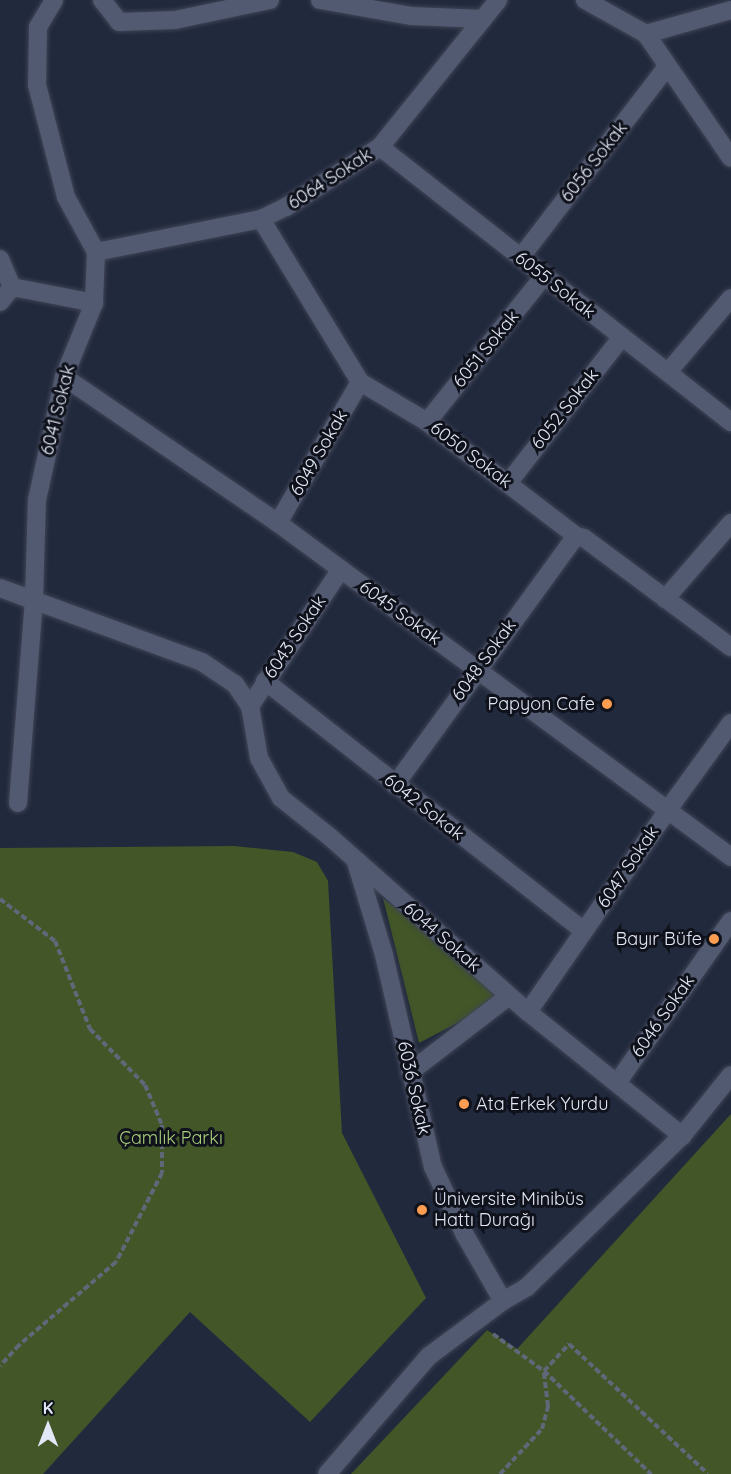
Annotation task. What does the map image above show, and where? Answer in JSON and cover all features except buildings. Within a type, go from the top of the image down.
[{"type":"street","points":[[54,0],[39,27],[37,85],[66,197],[96,252]]},
{"type":"street","points":[[102,0],[119,22],[175,20],[197,7],[270,0]]},
{"type":"street","points":[[320,0],[411,16],[483,19]]},
{"type":"street","name":"6064 Sokak","points":[[96,252],[261,219],[286,207],[380,147],[498,0]]},
{"type":"street","points":[[585,0],[646,34],[731,158]]},
{"type":"street","points":[[646,34],[731,10]]},
{"type":"street","name":"6056 Sokak","points":[[520,257],[667,67]]},
{"type":"street","name":"6055 Sokak","points":[[380,147],[731,422]]},
{"type":"street","name":"6050 Sokak","points":[[261,219],[360,382],[427,422],[576,536],[585,538],[731,647]]},
{"type":"street","name":"6041 Sokak","points":[[18,803],[34,599],[37,500],[64,377],[94,303],[96,252]]},
{"type":"street","points":[[0,259],[12,287]]},
{"type":"street","name":"6051 Sokak","points":[[427,422],[544,276]]},
{"type":"street","points":[[12,287],[94,303]]},
{"type":"street","points":[[0,302],[12,287]]},
{"type":"street","points":[[668,372],[731,298]]},
{"type":"street","name":"6052 Sokak","points":[[508,482],[622,337]]},
{"type":"street","name":"6045 Sokak","points":[[64,377],[278,523],[731,857]]},
{"type":"street","name":"6049 Sokak","points":[[278,523],[360,382]]},
{"type":"street","points":[[665,598],[731,523]]},
{"type":"street","name":"6048 Sokak","points":[[395,785],[476,670],[576,536]]},
{"type":"street","name":"6043 Sokak","points":[[250,706],[341,569]]},
{"type":"street","points":[[0,588],[202,662],[235,684],[250,706]]},
{"type":"street","name":"6042 Sokak","points":[[265,681],[395,785],[585,931]]},
{"type":"street","name":"6044 Sokak","points":[[250,706],[259,758],[281,798],[330,837],[528,1012],[682,1136]]},
{"type":"street","name":"6047 Sokak","points":[[528,1012],[731,723]]},
{"type":"street","name":"6036 Sokak","points":[[356,862],[384,955],[433,1167],[465,1235],[503,1301]]},
{"type":"street","name":"6046 Sokak","points":[[617,1083],[731,921]]},
{"type":"street","points":[[410,1072],[510,996]]},
{"type":"street","points":[[327,1474],[429,1356],[503,1301],[527,1287],[682,1136],[731,1075]]},
{"type":"path","points":[[0,899],[55,941],[90,1029],[145,1085],[162,1125],[162,1173],[116,1262],[19,1345],[0,1366]]},
{"type":"path","points":[[485,1316],[487,1330],[544,1371],[651,1474]]},
{"type":"path","points":[[500,1474],[542,1429],[548,1406],[544,1371],[569,1344],[708,1474]]},
{"type":"green space","name":"Çamlık Parkı","points":[[234,846],[293,852],[317,862],[328,881],[342,1133],[426,1298],[310,1422],[190,1312],[43,1474],[0,1474],[0,848]]},
{"type":"green space","points":[[383,898],[509,996],[419,1043]]},
{"type":"green space","points":[[731,1114],[731,1474],[351,1474],[487,1330],[517,1349]]},
{"type":"place","name":"Papyon Cafe","points":[[607,704]]},
{"type":"place","name":"Bayır Büfe","points":[[714,939]]},
{"type":"place","name":"Ata Erkek Yurdu","points":[[464,1104]]},
{"type":"place","name":"Üniversite Minibüs Hattı Durağı","points":[[422,1210]]}]
